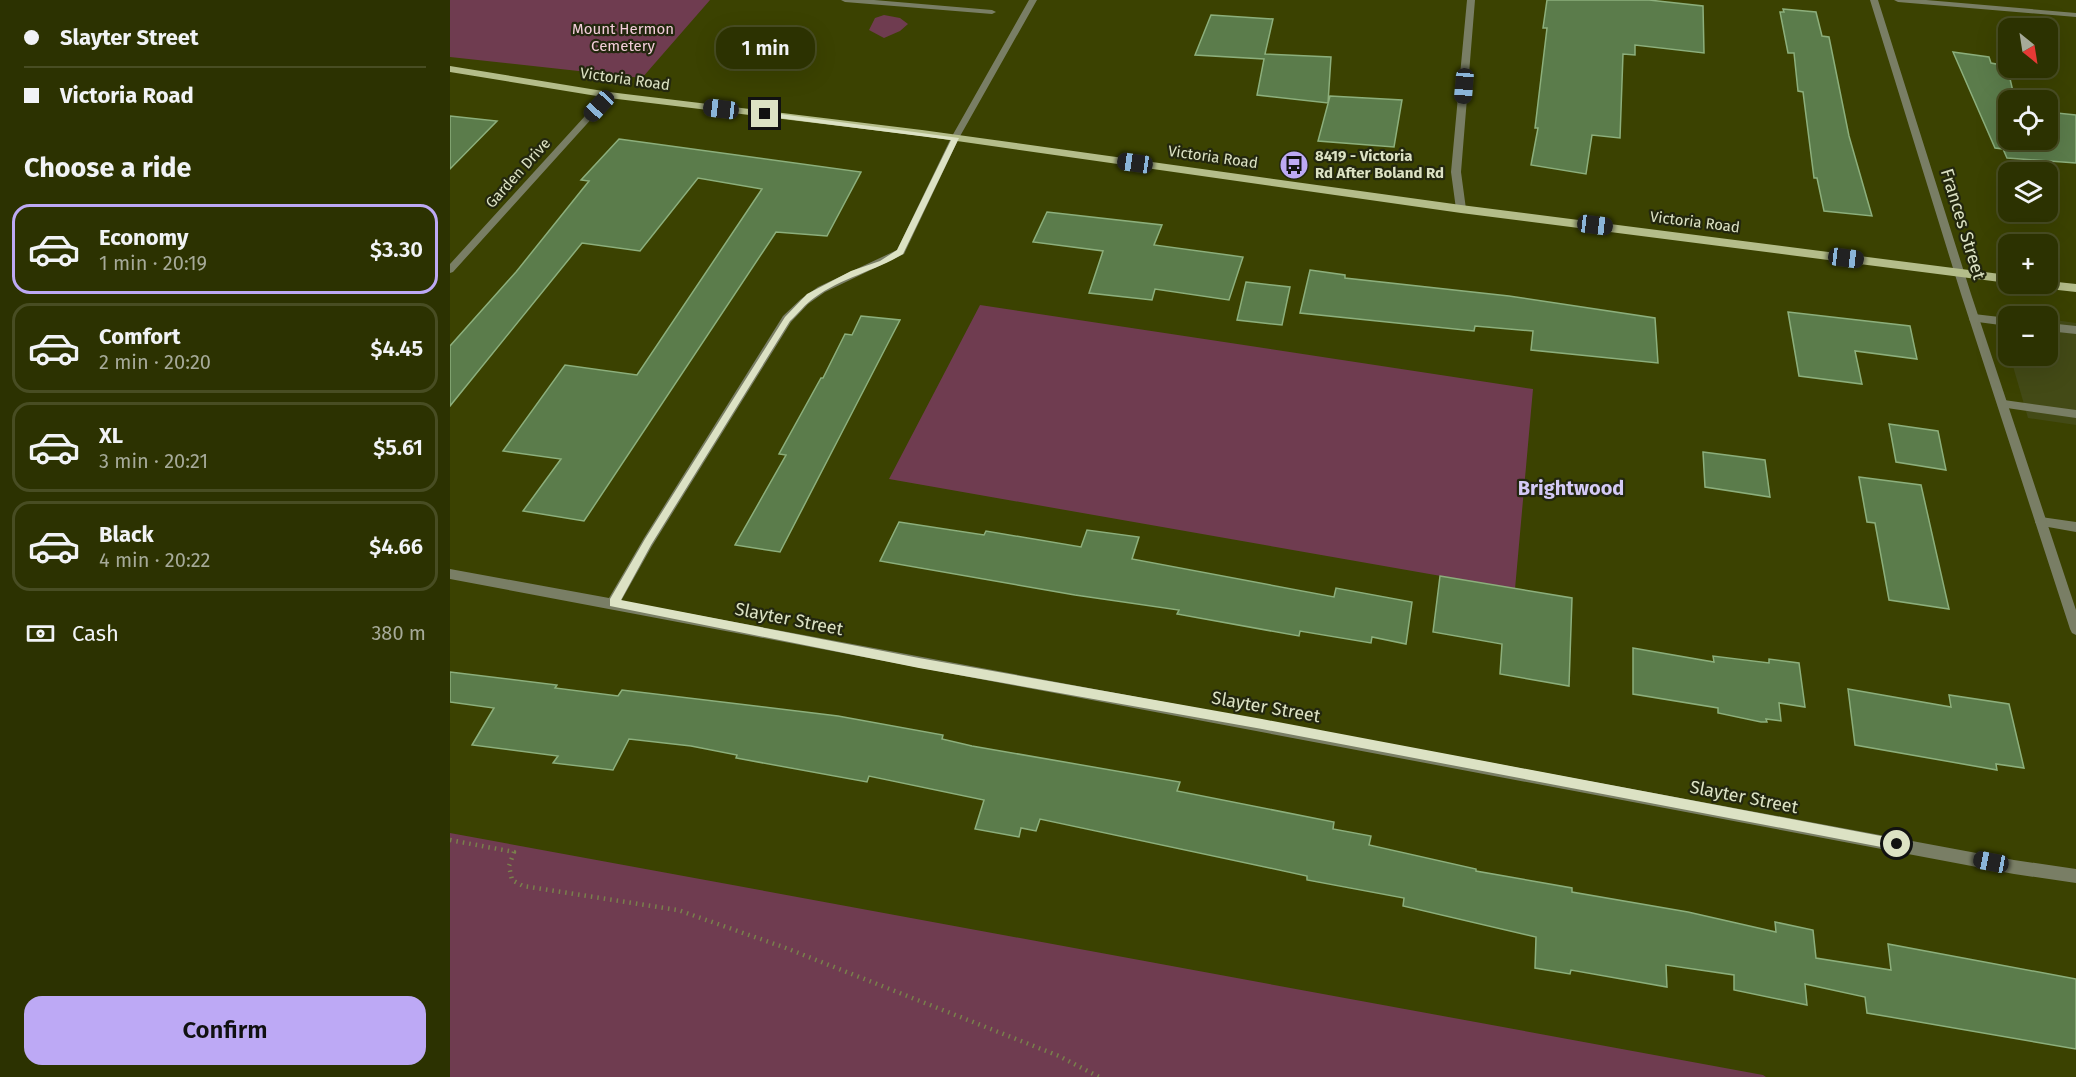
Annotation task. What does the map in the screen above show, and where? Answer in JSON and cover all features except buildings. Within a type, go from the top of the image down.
[{"type":"main road","name":"Victoria Road","points":[[450,69],[486,73],[609,95],[955,138],[1461,209],[1998,278]]},
{"type":"main road","points":[[2058,286],[2076,288]]},
{"type":"street","points":[[844,0],[992,12]]},
{"type":"street","points":[[614,603],[648,542],[788,319],[810,296],[854,273],[883,263],[901,252],[955,138],[1033,0]]},
{"type":"street","points":[[1461,209],[1456,172],[1471,0]]},
{"type":"street","name":"Frances Street","points":[[1874,0],[1974,318],[2076,628]]},
{"type":"street","points":[[1898,0],[2076,15]]},
{"type":"street","name":"Garden Drive","points":[[450,270],[609,95]]},
{"type":"street","points":[[1974,318],[1998,321]]},
{"type":"street","points":[[2058,328],[2076,330]]},
{"type":"street","points":[[2004,404],[2076,414]]},
{"type":"street","points":[[2041,522],[2076,527]]},
{"type":"street","name":"Slayter Street","points":[[450,574],[614,603],[919,663],[1262,724],[2014,867],[2076,876]]},
{"type":"path","points":[[450,840],[514,852],[509,866],[512,880],[523,886],[678,910],[786,948],[1059,1056],[1099,1077]]},
{"type":"shaded area","points":[[2058,320],[2076,323],[2076,425],[2028,418],[2013,366],[2058,366]]},
{"type":"green space","name":"Mount Hermon Cemetery","points":[[450,0],[710,0],[642,78],[450,57]]},
{"type":"green space","points":[[884,15],[900,18],[908,24],[900,31],[884,38],[869,30],[875,18]]},
{"type":"green space","points":[[980,305],[1533,389],[1515,589],[889,479]]},
{"type":"green space","points":[[450,833],[1763,1075],[1766,1077],[450,1077]]},
{"type":"place","name":"8419 - Victoria Rd After Boland Rd","points":[[1294,165]]},
{"type":"district","name":"Brightwood","points":[[1571,488]]},
{"type":"route","points":[[765,114],[955,138],[901,252],[883,263],[854,273],[810,296],[788,319],[648,542],[614,603],[919,663],[1262,724],[1897,844]]}]
